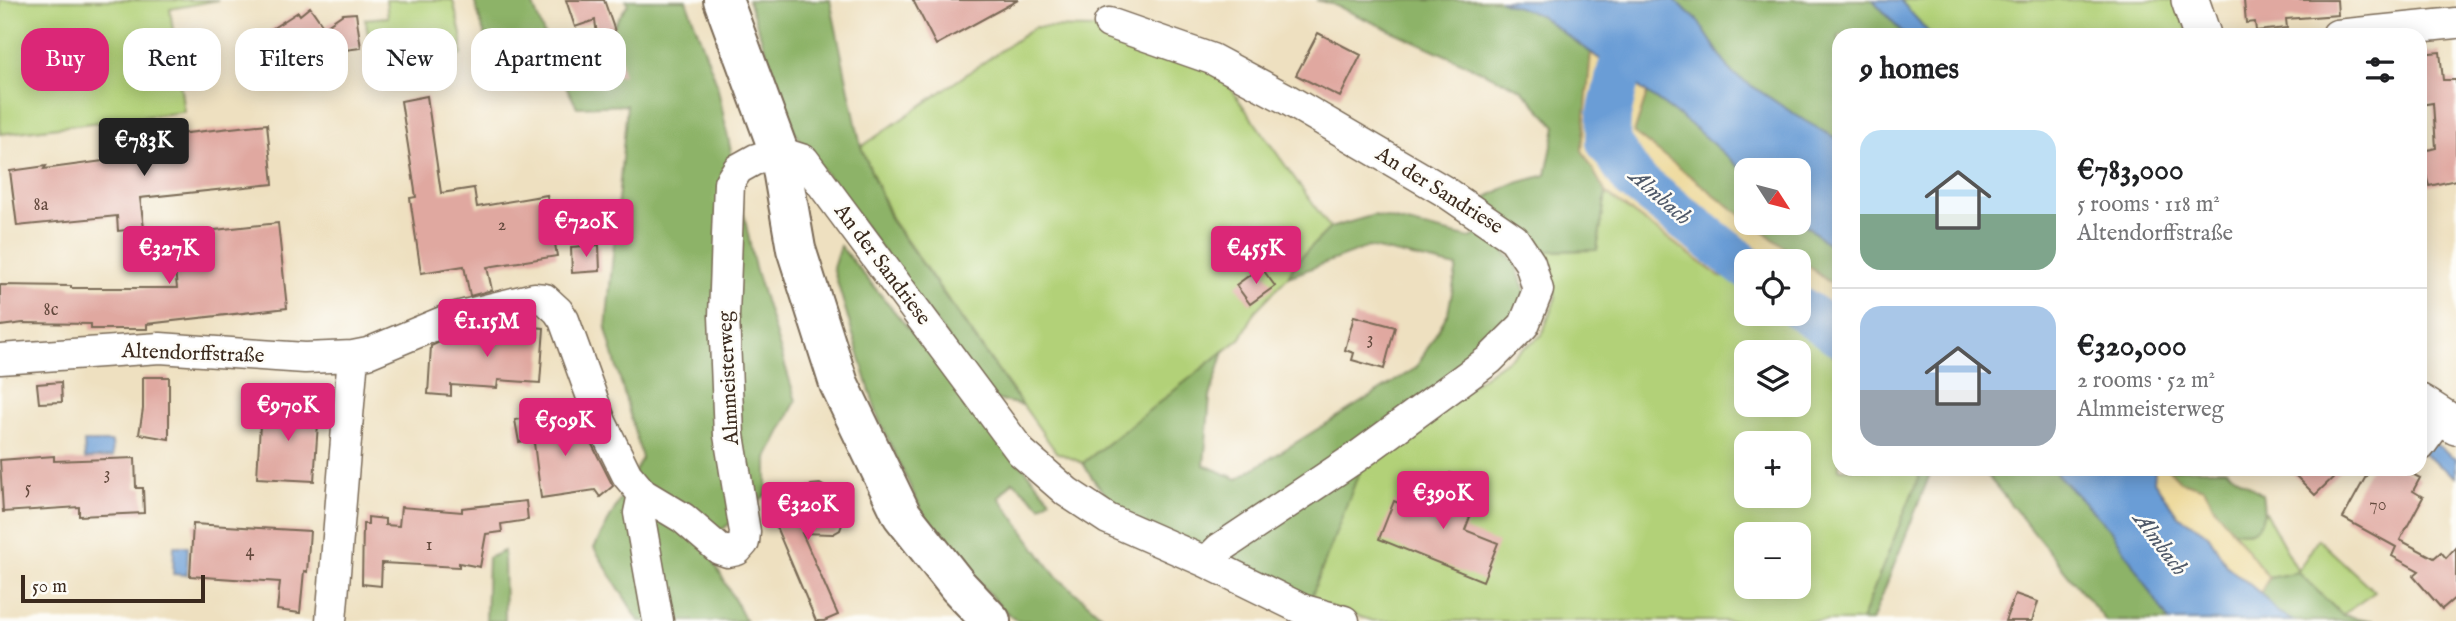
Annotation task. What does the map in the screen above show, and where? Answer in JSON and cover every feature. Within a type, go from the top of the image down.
[{"type":"main road","points":[[723,0],[779,152],[796,250],[839,384],[902,515],[958,586],[990,621]]},
{"type":"street","points":[[2190,0],[2200,28]]},
{"type":"street","name":"An der Sandriese","points":[[1109,23],[1212,59],[1285,98],[1444,191],[1514,239],[1530,263],[1538,290],[1524,325],[1489,359],[1358,456],[1219,549],[1206,562]]},
{"type":"street","points":[[2406,28],[2456,23]]},
{"type":"street","name":"Almmeisterweg","points":[[545,299],[564,320],[601,422],[627,475],[643,494],[683,518],[719,549],[728,552],[737,550],[744,542],[745,532],[729,436],[725,343],[729,183],[738,169],[751,160],[779,152]]},
{"type":"street","name":"An der Sandriese","points":[[779,152],[804,160],[1021,452],[1067,492],[1108,519],[1206,562],[1304,610],[1344,621]]},
{"type":"street","name":"Altendorffstraße","points":[[0,359],[160,348],[305,358],[353,356],[368,353],[452,318],[534,298],[545,299]]},
{"type":"street","points":[[331,621],[353,356]]},
{"type":"street","points":[[643,494],[639,513],[658,621]]},
{"type":"green space","points":[[0,0],[218,0],[170,9],[173,28],[123,28],[123,91],[181,91],[184,112],[0,134]]},
{"type":"green space","points":[[386,0],[453,0],[462,39],[462,55],[457,58],[457,28],[367,28],[365,19],[388,17]]},
{"type":"green space","points":[[474,0],[531,0],[542,28],[482,28]]},
{"type":"green space","points":[[626,0],[686,0],[717,84],[755,268],[796,401],[767,458],[767,494],[704,544],[746,621],[639,621],[594,548],[642,458],[606,329],[627,105],[577,107],[569,91],[626,91],[626,28],[612,28],[628,4]]},
{"type":"green space","points":[[748,0],[830,0],[861,147],[891,220],[1022,405],[993,399],[794,131]]},
{"type":"green space","points":[[1316,0],[1499,0],[1539,15],[1591,53],[1582,150],[1606,193],[1597,250],[1543,251],[1482,200],[1510,185],[1546,175],[1556,126],[1521,89],[1332,4]]},
{"type":"green space","points":[[1674,0],[1873,0],[1899,28],[1832,28],[1832,136],[1732,73],[1697,20]]},
{"type":"green space","points":[[1900,0],[2176,0],[2186,28],[1925,28]]},
{"type":"green space","points":[[1035,27],[1095,28],[1216,68],[1330,228],[1295,263],[1288,277],[1256,310],[1241,338],[1083,463],[1056,452],[892,220],[861,147]]},
{"type":"green space","points":[[1647,93],[1690,124],[1734,162],[1734,210],[1634,133]]},
{"type":"green space","points":[[1606,193],[1718,275],[1734,280],[1734,326],[1798,326],[1832,354],[1832,476],[1919,476],[1861,621],[1373,621],[1310,600],[1363,462],[1542,335],[1556,297],[1543,251],[1597,250]]},
{"type":"green space","points":[[1374,215],[1470,238],[1485,231],[1515,263],[1525,292],[1515,320],[1491,345],[1351,448],[1197,550],[1118,507],[1083,463],[1224,351],[1210,397],[1204,465],[1237,479],[1416,368],[1448,313],[1457,267],[1368,247],[1288,277],[1295,263],[1330,228]]},
{"type":"green space","points":[[1811,229],[1832,247],[1832,285],[1811,268],[1811,249],[1786,249],[1768,235],[1811,235]]},
{"type":"green space","points":[[840,246],[1050,499],[1041,506],[1013,481],[999,497],[1055,575],[1108,621],[1018,621],[1001,608],[923,514],[878,418],[833,268]]},
{"type":"green space","points":[[1363,462],[1310,600],[1233,565],[1238,548]]},
{"type":"green space","points":[[1919,476],[1929,476],[1872,621],[1861,621]]},
{"type":"green space","points":[[1988,476],[2059,476],[2112,531],[2169,621],[2106,621]]},
{"type":"green space","points":[[2175,476],[2235,476],[2262,494],[2263,515],[2260,524],[2249,532],[2232,531],[2204,488],[2180,481]]},
{"type":"green space","points":[[2265,512],[2298,571],[2318,539],[2375,592],[2342,615],[2298,572],[2269,578],[2232,531],[2253,529]]},
{"type":"green space","points":[[504,551],[505,621],[486,621],[488,558]]},
{"type":"green space","points":[[2298,572],[2342,615],[2374,621],[2293,621],[2276,611],[2260,593],[2269,578]]},
{"type":"sand","points":[[1591,53],[1647,93],[1634,133],[1734,210],[1734,235],[1768,235],[1786,249],[1734,249],[1734,280],[1718,275],[1606,193],[1582,150]]},
{"type":"sand","points":[[1811,268],[1832,285],[1832,354],[1798,326],[1811,326]]},
{"type":"sand","points":[[2154,476],[2175,476],[2180,481],[2204,488],[2215,508],[2269,578],[2260,593],[2227,566],[2207,533],[2178,516],[2154,481]]},
{"type":"water","points":[[1499,0],[1674,0],[1697,20],[1732,73],[1832,136],[1832,247],[1811,229],[1811,158],[1734,158],[1734,162],[1690,124],[1539,15]]},
{"type":"water","points":[[1873,0],[1900,0],[1925,28],[1899,28]]},
{"type":"water","points":[[2427,439],[2456,458],[2456,477],[2427,457]]},
{"type":"water","points":[[84,442],[112,442],[113,457],[85,459]]},
{"type":"water","points":[[2059,476],[2154,476],[2154,481],[2178,516],[2207,533],[2227,566],[2260,593],[2276,611],[2293,621],[2169,621],[2112,531]]},
{"type":"water","points":[[174,546],[188,546],[187,575],[173,574]]},
{"type":"building","points":[[566,0],[604,0],[614,28],[596,28],[595,20],[575,27]]},
{"type":"building","points":[[913,0],[1018,0],[936,45]]},
{"type":"building","points":[[2244,0],[2337,0],[2338,15],[2286,19],[2287,28],[2256,28],[2255,22],[2246,23]]},
{"type":"building","points":[[310,7],[324,27],[343,14],[356,13],[361,48],[348,50],[348,28],[273,28],[298,12],[300,15]]},
{"type":"building","points":[[1318,33],[1361,55],[1340,97],[1296,75]]},
{"type":"building","points":[[2440,52],[2443,80],[2456,80],[2456,180],[2429,186],[2427,150],[2436,148],[2433,103],[2427,104],[2427,53]]},
{"type":"building","points":[[427,96],[441,193],[474,188],[477,207],[547,195],[557,256],[487,267],[492,290],[470,296],[464,266],[421,273],[410,198],[416,197],[401,101]]},
{"type":"building","points":[[267,124],[273,184],[140,198],[144,228],[118,231],[117,216],[17,226],[10,171],[163,153],[161,136]]},
{"type":"building","points":[[278,223],[287,308],[147,324],[147,329],[91,329],[91,324],[23,323],[0,326],[0,285],[177,288],[171,235]]},
{"type":"building","points":[[599,245],[600,271],[572,273],[571,247]]},
{"type":"building","points":[[1261,267],[1275,286],[1250,304],[1236,285]]},
{"type":"building","points":[[1354,316],[1395,327],[1384,369],[1352,360],[1354,353],[1345,350]]},
{"type":"building","points":[[500,324],[544,328],[540,383],[498,380],[497,388],[451,385],[451,396],[428,394],[431,346],[442,341],[472,343],[472,331]]},
{"type":"building","points":[[143,377],[169,377],[169,439],[139,434],[143,409]]},
{"type":"building","points":[[61,382],[62,402],[39,403],[37,384]]},
{"type":"building","points":[[261,406],[319,409],[314,481],[257,478]]},
{"type":"building","points":[[576,413],[613,486],[600,497],[595,490],[541,498],[534,443]]},
{"type":"building","points":[[538,416],[541,438],[519,442],[515,420]]},
{"type":"building","points":[[54,456],[54,461],[135,458],[136,488],[143,488],[144,513],[79,516],[79,507],[3,512],[0,460]]},
{"type":"building","points":[[1450,473],[1482,485],[1465,530],[1498,543],[1483,581],[1379,539],[1394,501],[1433,517]]},
{"type":"building","points":[[2296,476],[2335,476],[2315,495]]},
{"type":"building","points":[[2366,476],[2420,478],[2413,491],[2423,497],[2400,540],[2434,558],[2441,552],[2446,558],[2456,547],[2456,597],[2442,609],[2413,576],[2419,571],[2392,556],[2396,547],[2343,518]]},
{"type":"building","points":[[820,484],[827,488],[830,496],[828,505],[840,514],[843,522],[840,530],[833,534],[802,533],[838,615],[824,621],[816,621],[768,508],[806,491],[811,485]]},
{"type":"building","points":[[526,501],[528,520],[501,524],[502,532],[486,534],[480,567],[459,563],[459,567],[382,563],[381,586],[362,584],[363,524],[368,524],[368,517],[385,519],[385,525],[399,526],[401,507],[462,512],[462,508]]},
{"type":"building","points":[[193,524],[310,531],[300,613],[277,610],[280,582],[190,576]]},
{"type":"building","points":[[2015,594],[2038,602],[2032,621],[2005,621]]},
{"type":"waterway","name":"Almbach","points":[[1635,26],[1619,71],[1609,115],[1608,142],[1634,180],[1734,258]]},
{"type":"waterway","name":"Almbach","points":[[1811,316],[1832,329]]}]
